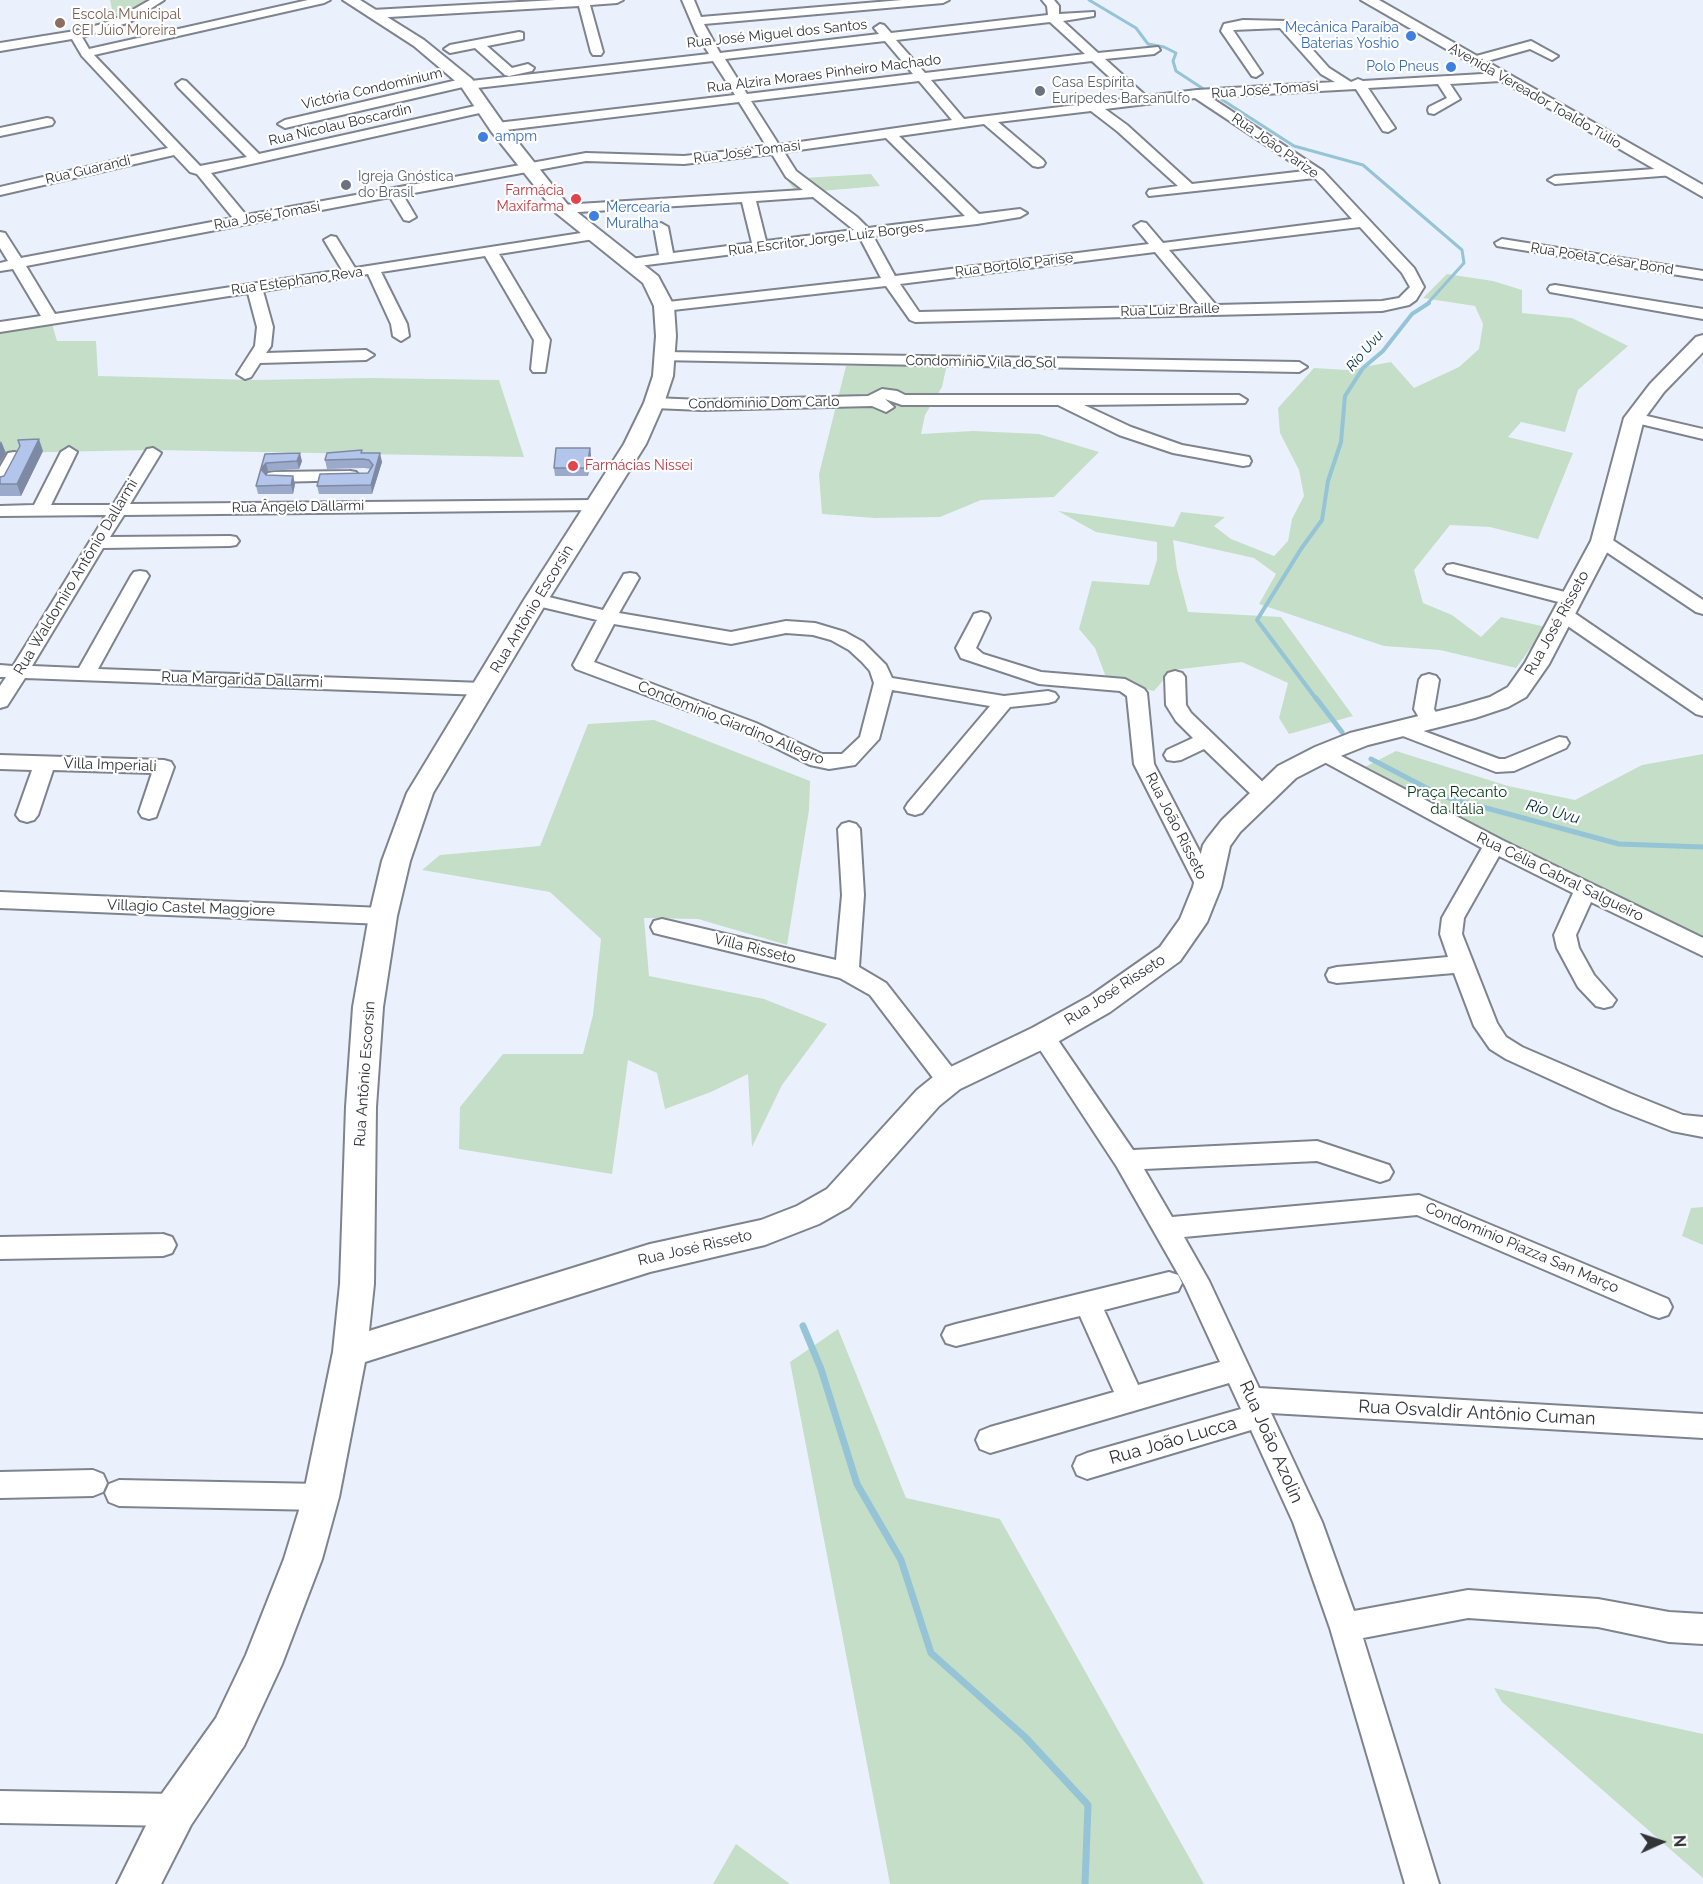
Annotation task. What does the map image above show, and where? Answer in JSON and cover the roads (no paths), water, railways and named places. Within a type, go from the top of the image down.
[{"type":"main road","name":"Rua Antônio Escorsin","points":[[138,1884],[176,1810],[230,1732],[262,1664],[303,1558],[321,1497],[351,1352],[357,1284],[361,1107],[368,1007],[383,916],[396,861],[420,794],[536,600],[635,444],[654,403],[663,376],[666,336],[664,306],[651,280],[562,209],[497,127],[467,83],[419,43],[350,0]]},
{"type":"main road","name":"Avenida Vereador Toaldo Túlio","points":[[1368,0],[1703,192]]},
{"type":"main road","name":"Rua José Risseto","points":[[351,1352],[639,1261],[765,1232],[808,1215],[838,1198],[928,1098],[949,1081],[1043,1036],[1100,1004],[1170,954],[1193,922],[1207,887],[1217,845],[1231,826],[1287,772],[1324,753],[1359,739],[1431,723],[1499,702],[1517,692],[1538,664],[1602,541],[1634,418],[1657,388],[1703,341]]},
{"type":"street","points":[[0,46],[75,35],[126,19],[158,0]]},
{"type":"street","points":[[86,53],[324,0]]},
{"type":"street","points":[[372,14],[469,4],[617,0]]},
{"type":"street","points":[[688,0],[699,26],[791,174],[852,219],[865,234],[890,280]]},
{"type":"street","points":[[686,32],[699,26],[859,7],[943,0]]},
{"type":"street","points":[[1048,0],[1053,6],[1054,19],[1143,101]]},
{"type":"street","points":[[583,1],[597,52]]},
{"type":"street","points":[[859,7],[961,123]]},
{"type":"street","name":"Rua José Miguel dos Santos","points":[[467,83],[533,72],[717,56],[1090,15]]},
{"type":"street","points":[[1256,73],[1227,31],[1228,27],[1243,24],[1283,24],[1325,71],[1325,75],[1345,84],[1388,128]]},
{"type":"street","points":[[75,35],[86,53],[195,169],[202,171],[242,220]]},
{"type":"street","points":[[450,49],[519,36]]},
{"type":"street","points":[[500,39],[533,72]]},
{"type":"street","points":[[478,44],[509,72],[533,72]]},
{"type":"street","points":[[1473,61],[1531,45],[1552,56]]},
{"type":"street","name":"Rua Alzira Moraes Pinheiro Machado","points":[[497,127],[1154,50]]},
{"type":"street","name":"Rua José Tomasi","points":[[0,267],[586,157],[684,160],[1197,94],[1500,77]]},
{"type":"street","points":[[1434,110],[1454,99],[1441,80]]},
{"type":"street","name":"Victória Condominium","points":[[285,124],[467,83]]},
{"type":"street","points":[[182,84],[256,159]]},
{"type":"street","name":"Rua João Parize","points":[[1197,94],[1318,174],[1409,271],[1417,287]]},
{"type":"street","points":[[1094,107],[1122,128],[1189,189]]},
{"type":"street","name":"Rua Nicolau Boscardin","points":[[202,171],[484,108]]},
{"type":"street","points":[[987,120],[1038,163]]},
{"type":"street","points":[[0,132],[46,122]]},
{"type":"street","points":[[889,133],[977,220]]},
{"type":"street","name":"Rua Guarandi","points":[[0,191],[177,150]]},
{"type":"street","points":[[1555,180],[1669,172]]},
{"type":"street","points":[[1154,194],[1318,174]]},
{"type":"street","points":[[395,193],[409,218]]},
{"type":"street","points":[[562,209],[814,193]]},
{"type":"street","points":[[748,198],[760,247]]},
{"type":"street","name":"Rua Escritor Jorge Luiz Borges","points":[[631,263],[1020,213]]},
{"type":"street","name":"Rua Bortolo Parise","points":[[664,306],[1363,222]]},
{"type":"street","points":[[1142,226],[1210,308]]},
{"type":"street","points":[[661,227],[667,258]]},
{"type":"street","name":"Rua Estephano Reva","points":[[0,327],[594,235]]},
{"type":"street","points":[[0,236],[50,318]]},
{"type":"street","points":[[331,240],[351,273]]},
{"type":"street","name":"Rua Poeta César Bond","points":[[1502,243],[1703,275]]},
{"type":"street","points":[[489,250],[540,334],[542,340],[539,369]]},
{"type":"street","points":[[373,270],[399,324],[401,336]]},
{"type":"street","name":"Rua Luiz Braille","points":[[890,280],[915,317],[1210,308],[1382,306],[1404,302],[1411,297],[1417,287]]},
{"type":"street","points":[[245,374],[263,346],[265,327],[254,287]]},
{"type":"street","points":[[1555,290],[1703,314]]},
{"type":"street","points":[[256,358],[366,355]]},
{"type":"street","name":"Condomínio Vila do Sol","points":[[664,357],[1299,367]]},
{"type":"street","name":"Condomínio Dom Carlo","points":[[1058,399],[1094,418],[1168,446],[1243,461]]},
{"type":"street","name":"Condomínio Dom Carlo","points":[[654,403],[702,405],[875,401],[886,407],[900,404],[902,400],[1239,400]]},
{"type":"street","points":[[1634,418],[1703,434]]},
{"type":"street","points":[[40,510],[69,452]]},
{"type":"street","name":"Rua Waldomiro Antônio Dallarmi","points":[[0,702],[9,672],[96,543],[153,453]]},
{"type":"street","points":[[0,483],[14,457]]},
{"type":"street","points":[[305,507],[314,476]]},
{"type":"street","points":[[274,477],[364,476]]},
{"type":"street","name":"Rua Ângelo Dallarmi","points":[[0,511],[596,505]]},
{"type":"street","points":[[1602,541],[1703,608]]},
{"type":"street","points":[[96,543],[230,542]]},
{"type":"street","points":[[1453,569],[1567,607],[1703,710]]},
{"type":"street","points":[[85,674],[140,576]]},
{"type":"street","name":"Condomínio Giardino Allegro","points":[[630,578],[583,665],[749,727],[817,760],[829,762],[848,760],[869,739],[884,683]]},
{"type":"street","points":[[536,600],[608,617],[731,638],[786,627],[815,630],[838,636],[856,646],[879,669],[884,683],[1004,702],[1048,697]]},
{"type":"street","name":"Rua João Risseto","points":[[981,618],[966,648],[968,654],[976,658],[1039,678],[1125,685],[1137,693],[1144,764],[1207,887]]},
{"type":"street","name":"Rua Margarida Dallarmi","points":[[9,672],[483,689]]},
{"type":"street","points":[[1175,677],[1176,705],[1207,740],[1263,794]]},
{"type":"street","points":[[1429,680],[1424,709],[1431,723]]},
{"type":"street","points":[[915,808],[1004,702]]},
{"type":"street","points":[[1402,729],[1496,765],[1507,765],[1559,742]]},
{"type":"street","points":[[1174,755],[1207,740]]},
{"type":"street","name":"Rua Célia Cabral Salgueiro","points":[[1324,753],[1494,845],[1703,948]]},
{"type":"street","name":"Villa Imperiali","points":[[0,762],[164,767],[149,812]]},
{"type":"street","name":"Villa Imperiali","points":[[27,815],[45,763]]},
{"type":"street","points":[[847,971],[853,895],[849,829]]},
{"type":"street","points":[[1494,845],[1453,918],[1451,934],[1486,1026],[1498,1043],[1514,1053],[1622,1101],[1681,1124],[1703,1127]]},
{"type":"street","points":[[1586,890],[1565,935],[1568,948],[1586,981],[1604,1000]]},
{"type":"street","name":"Villagio Castel Maggiore","points":[[0,900],[383,916]]},
{"type":"street","name":"Villa Risseto","points":[[662,927],[847,971],[878,989],[949,1081]]},
{"type":"street","points":[[1337,975],[1461,964]]},
{"type":"street","name":"Rua João Azolin","points":[[1043,1036],[1126,1160],[1196,1281],[1307,1522],[1345,1629],[1422,1884]]},
{"type":"street","points":[[1126,1160],[1317,1151],[1341,1157],[1380,1173]]},
{"type":"street","name":"Condomínio Piazza San Março","points":[[1166,1228],[1419,1204],[1659,1307]]},
{"type":"street","points":[[0,1248],[163,1245]]},
{"type":"street","points":[[956,1335],[1169,1283]]},
{"type":"street","points":[[1087,1303],[1131,1400]]},
{"type":"street","points":[[990,1440],[1238,1369]]},
{"type":"street","name":"Rua Osvaldir Antônio Cuman","points":[[1255,1408],[1703,1426]]},
{"type":"street","name":"Rua João Lucca","points":[[1088,1466],[1255,1408]]},
{"type":"street","points":[[0,1485],[321,1497]]},
{"type":"street","points":[[1345,1629],[1388,1618],[1468,1604],[1598,1613],[1670,1627],[1703,1629]]},
{"type":"street","points":[[0,1807],[176,1810]]},
{"type":"waterway","name":"Rio Uvu","points":[[1089,0],[1136,28],[1148,44],[1164,47],[1176,53],[1173,61],[1176,71],[1205,90]]},
{"type":"waterway","name":"Rio Uvu","points":[[1221,99],[1294,146],[1363,165],[1462,250],[1464,263],[1427,304]]},
{"type":"waterway","name":"Rio Uvu","points":[[1317,700],[1257,620],[1301,549],[1322,520],[1328,481],[1341,442],[1345,396],[1363,368],[1383,351],[1412,314],[1429,303]]},
{"type":"waterway","name":"Rio Uvu","points":[[1316,698],[1342,732]]},
{"type":"waterway","name":"Rio Uvu","points":[[1371,759],[1442,796],[1619,844],[1703,847]]},
{"type":"waterway","points":[[803,1326],[821,1369],[857,1484],[901,1560],[931,1653],[1025,1737],[1088,1805],[1085,1884]]},
{"type":"place","name":"Escola Municipal CEI Júio Moreira","points":[[60,23]]},
{"type":"place","name":"Mecânica Paraíba Baterias Yoshio","points":[[1411,36]]},
{"type":"place","name":"Polo Pneus","points":[[1451,67]]},
{"type":"place","name":"Casa Espírita Eurípedes Barsanulfo","points":[[1040,91]]},
{"type":"place","name":"ampm","points":[[483,137]]},
{"type":"place","name":"Igreja Gnóstica do Brasil","points":[[346,185]]},
{"type":"place","name":"Farmácia Maxifarma","points":[[576,199]]},
{"type":"place","name":"Mercearia Muralha","points":[[594,216]]},
{"type":"place","name":"Farmácias Nissei","points":[[573,466]]},
{"type":"park label","name":"Praça Recanto da Itália","points":[[1457,800]]}]
